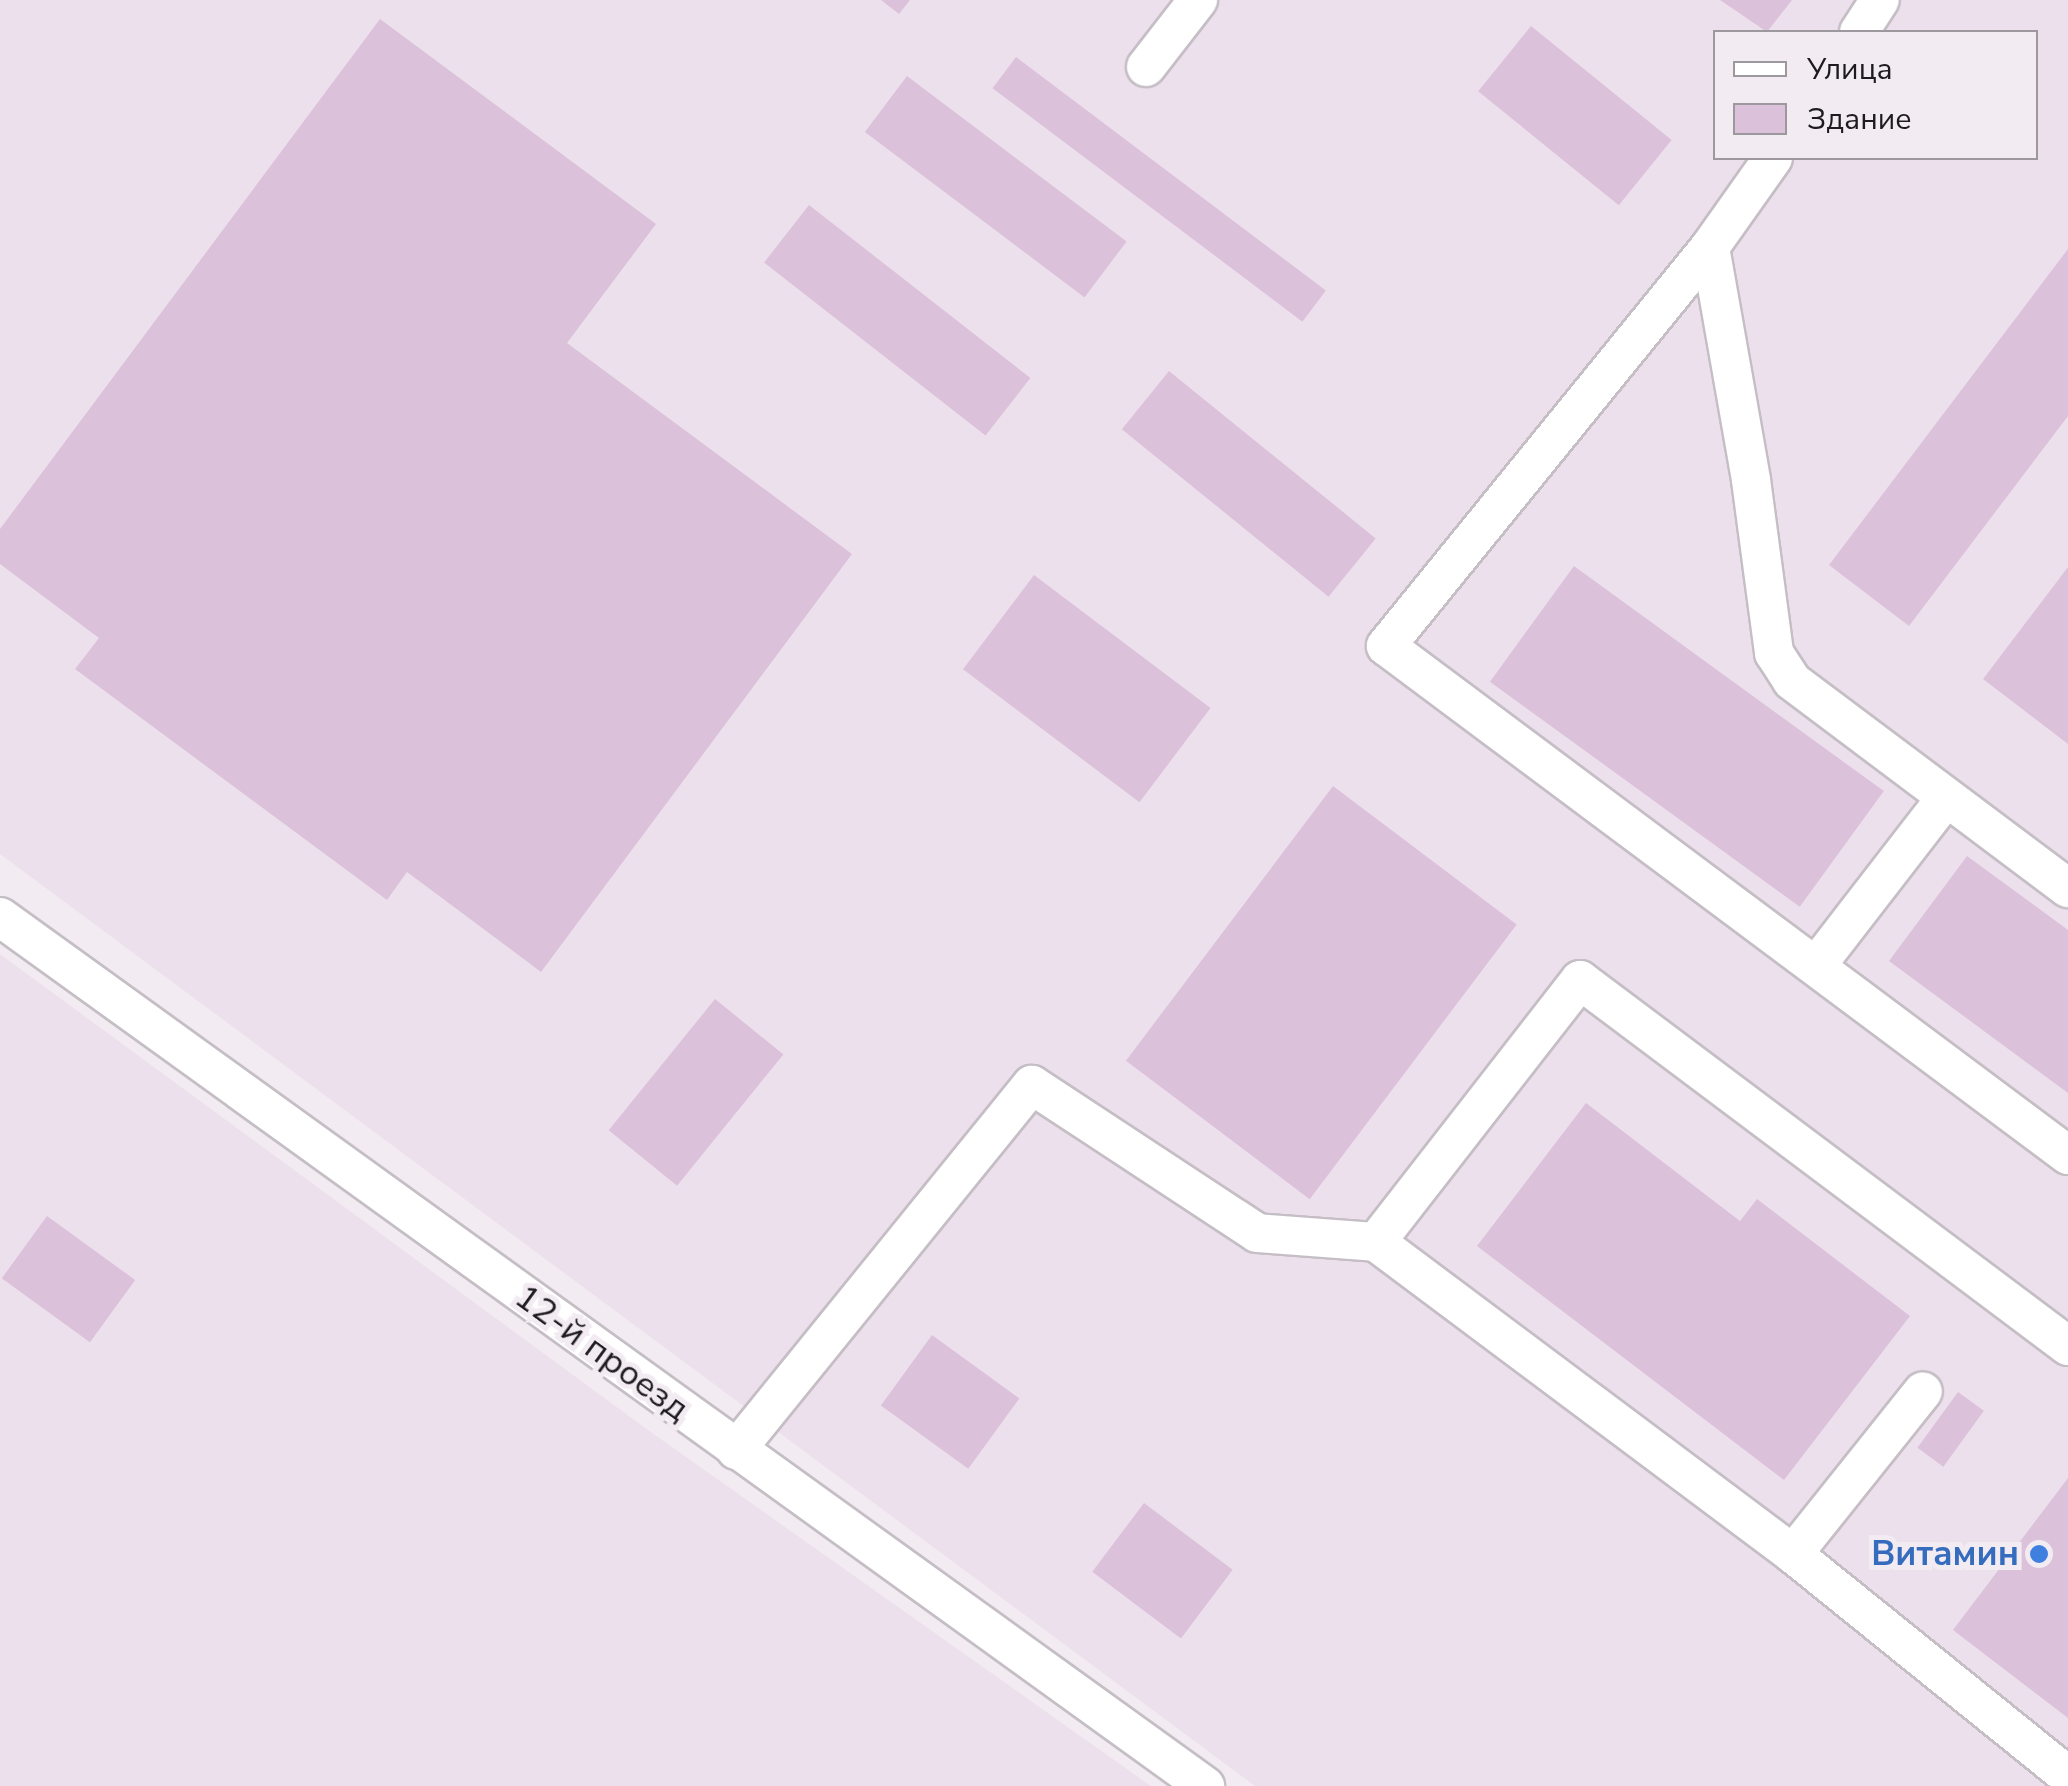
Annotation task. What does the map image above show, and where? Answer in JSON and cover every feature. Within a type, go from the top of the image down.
[{"type":"street","points":[[1146,67],[1198,0]]},
{"type":"street","points":[[1860,30],[1880,0]]},
{"type":"street","points":[[1772,160],[1710,247],[1386,646],[2068,1155]]},
{"type":"street","points":[[1710,247],[1750,480],[1774,653],[1792,682],[2068,888]]},
{"type":"street","points":[[1816,966],[1945,799]]},
{"type":"street","name":"12-й проезд","points":[[0,917],[1206,1786]]},
{"type":"street","points":[[1376,1242],[1580,980],[2068,1346]]},
{"type":"street","points":[[736,1450],[1032,1085],[1257,1233],[1376,1242],[1793,1554],[2068,1776]]},
{"type":"street","points":[[1793,1554],[1924,1391]]},
{"type":"shaded area","points":[[0,0],[2068,0],[2068,1786],[1255,1786],[0,854]]},
{"type":"shaded area","points":[[0,954],[648,1430],[1151,1786],[0,1786]]},
{"type":"building","points":[[881,0],[910,0],[899,14]]},
{"type":"building","points":[[1720,0],[1792,0],[1769,30]]},
{"type":"building","points":[[380,19],[656,224],[567,343],[852,554],[541,972],[407,872],[387,900],[75,669],[99,638],[0,564],[0,529]]},
{"type":"building","points":[[1531,26],[1672,140],[1619,205],[1478,91]]},
{"type":"building","points":[[1016,57],[1326,291],[1302,322],[993,88]]},
{"type":"building","points":[[907,76],[1127,241],[1084,297],[865,132]]},
{"type":"building","points":[[809,205],[1030,378],[985,436],[764,263]]},
{"type":"building","points":[[2068,249],[2068,416],[1909,626],[1829,565]]},
{"type":"building","points":[[1169,371],[1376,538],[1329,597],[1122,429]]},
{"type":"building","points":[[1574,566],[1884,791],[1800,907],[1490,682]]},
{"type":"building","points":[[2068,567],[2068,744],[1983,679]]},
{"type":"building","points":[[1034,575],[1210,708],[1139,802],[963,669]]},
{"type":"building","points":[[1333,786],[1517,924],[1310,1199],[1126,1061]]},
{"type":"building","points":[[1967,856],[2068,930],[2068,1093],[1889,961]]},
{"type":"building","points":[[715,999],[783,1054],[677,1186],[609,1130]]},
{"type":"building","points":[[1586,1103],[1740,1221],[1757,1199],[1910,1316],[1784,1480],[1477,1246]]},
{"type":"building","points":[[47,1216],[135,1280],[90,1342],[2,1278]]},
{"type":"building","points":[[932,1335],[1019,1398],[968,1469],[881,1405]]},
{"type":"building","points":[[1958,1392],[1984,1411],[1943,1467],[1917,1448]]},
{"type":"building","name":"Витамин","points":[[2068,1478],[2068,1718],[1953,1630]]},
{"type":"building","points":[[1144,1503],[1233,1570],[1181,1638],[1092,1572]]},
{"type":"place","name":"Витамин","points":[[2039,1554]]}]
